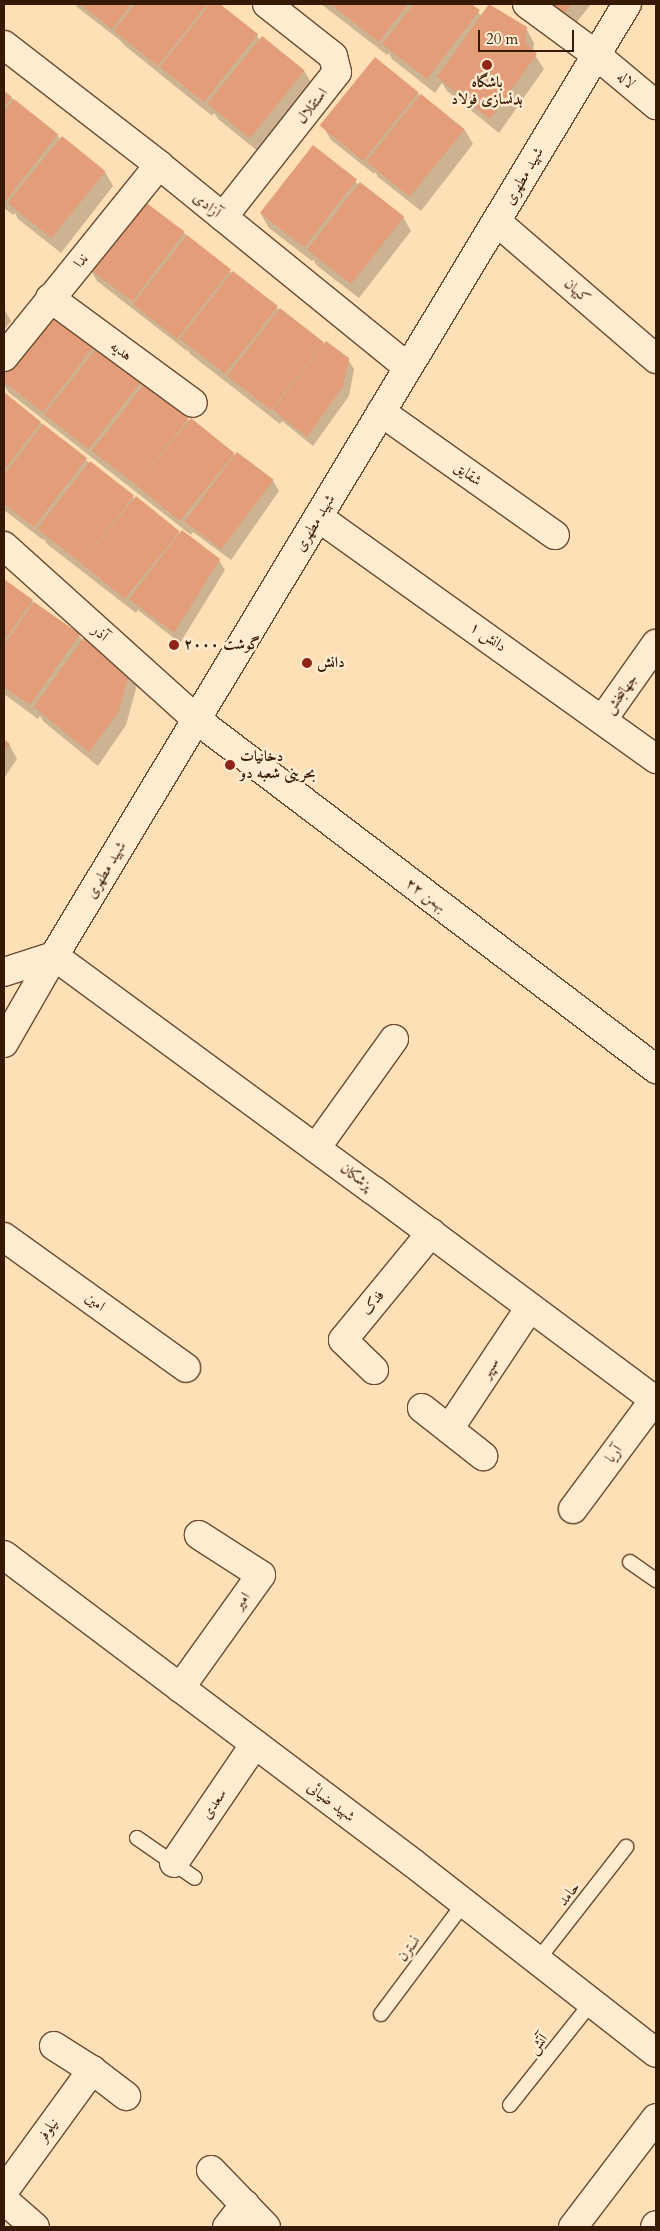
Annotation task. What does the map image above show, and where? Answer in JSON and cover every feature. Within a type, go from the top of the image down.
[{"type":"street","name":"استقلال","points":[[223,217],[337,72],[333,56],[267,4]]},
{"type":"street","name":"لاله","points":[[527,4],[595,54],[656,105]]},
{"type":"street","name":"شهید مطهری","points":[[4,1043],[54,956],[497,222],[595,54],[627,4]]},
{"type":"street","name":"آزادی","points":[[4,45],[159,165],[408,367]]},
{"type":"street","name":"ندا","points":[[4,357],[159,165]]},
{"type":"street","name":"کیهان","points":[[497,222],[656,359]]},
{"type":"street","name":"هدیه","points":[[50,298],[193,403]]},
{"type":"street","name":"شقایق","points":[[381,412],[555,535]]},
{"type":"street","name":"دانش ۱","points":[[318,517],[656,759]]},
{"type":"street","name":"آذر","points":[[4,546],[197,720]]},
{"type":"street","name":"جهانبخش","points":[[602,719],[656,644]]},
{"type":"street","name":"۲۲ بهمن","points":[[197,720],[656,1069]]},
{"type":"street","points":[[4,972],[54,956]]},
{"type":"street","name":"پزشکان","points":[[54,956],[431,1233],[655,1401]]},
{"type":"street","points":[[316,1148],[394,1039]]},
{"type":"street","name":"فدک","points":[[374,1370],[343,1340],[431,1233]]},
{"type":"street","name":"امین","points":[[4,1237],[186,1368]]},
{"type":"street","name":"سپهر","points":[[449,1429],[530,1307]]},
{"type":"street","name":"آریا","points":[[573,1509],[655,1401]]},
{"type":"street","points":[[422,1408],[483,1456]]},
{"type":"street","name":"امیر","points":[[180,1688],[260,1574],[199,1535]]},
{"type":"street","name":"شهید ضیائی","points":[[4,1555],[464,1903],[656,2053]]},
{"type":"street","name":"سعدی","points":[[184,1870],[254,1744]]},
{"type":"street","points":[[54,2046],[92,2070],[126,2096]]},
{"type":"street","name":"نیلوفر","points":[[4,2191],[92,2070]]},
{"type":"street","points":[[573,2227],[656,2118]]},
{"type":"street","points":[[211,2170],[266,2227]]},
{"type":"street","points":[[4,2200],[34,2227]]},
{"type":"street","points":[[227,2227],[245,2204]]},
{"type":"lane","points":[[630,1562],[656,1580]]},
{"type":"lane","points":[[137,1838],[184,1870]]},
{"type":"lane","name":"حامد","points":[[538,1961],[626,1847]]},
{"type":"lane","name":"نسترن","points":[[381,2014],[464,1903]]},
{"type":"lane","name":"آتش","points":[[510,2105],[591,2002]]},
{"type":"building","points":[[80,4],[131,4],[112,29]]},
{"type":"building","points":[[135,4],[207,4],[158,66],[114,31]]},
{"type":"building","points":[[210,4],[220,4],[258,34],[204,102],[160,67]]},
{"type":"building","points":[[337,4],[408,4],[379,42],[334,7]]},
{"type":"building","points":[[414,4],[471,4],[480,10],[427,79],[382,44]]},
{"type":"building","name":"باشگاه بدنسازی فولاد","points":[[489,4],[527,27],[525,42],[537,54],[490,119],[437,77]]},
{"type":"building","points":[[534,4],[572,4],[557,22]]},
{"type":"building","points":[[262,36],[305,71],[250,138],[207,104]]},
{"type":"building","points":[[375,57],[419,92],[363,161],[320,125]]},
{"type":"building","points":[[4,91],[12,97],[4,108]]},
{"type":"building","points":[[421,94],[465,129],[410,197],[366,162]]},
{"type":"building","points":[[14,99],[58,134],[4,203],[4,112]]},
{"type":"building","points":[[62,136],[106,171],[51,238],[8,203]]},
{"type":"building","points":[[313,145],[357,179],[304,247],[260,213]]},
{"type":"building","points":[[360,182],[404,216],[351,284],[307,250]]},
{"type":"building","points":[[140,198],[185,232],[132,301],[88,267]]},
{"type":"building","points":[[187,235],[231,269],[177,339],[133,304]]},
{"type":"building","points":[[233,271],[278,306],[225,374],[180,339]]},
{"type":"building","points":[[280,308],[324,342],[271,410],[227,376]]},
{"type":"building","points":[[51,309],[96,343],[43,412],[4,382],[4,371]]},
{"type":"building","points":[[326,341],[349,358],[343,386],[307,437],[273,410]]},
{"type":"building","points":[[98,346],[142,380],[89,449],[44,415]]},
{"type":"building","points":[[145,383],[189,417],[136,485],[92,451]]},
{"type":"building","points":[[4,392],[41,422],[4,470]]},
{"type":"building","points":[[191,418],[235,453],[180,521],[136,486]]},
{"type":"building","points":[[43,424],[87,458],[34,527],[4,504],[4,475]]},
{"type":"building","points":[[237,452],[274,480],[221,549],[185,521]]},
{"type":"building","points":[[90,461],[134,495],[81,563],[37,529]]},
{"type":"building","points":[[136,496],[180,531],[125,599],[81,564]]},
{"type":"building","points":[[182,530],[220,559],[174,633],[129,599]]},
{"type":"building","points":[[4,579],[33,600],[4,641]]},
{"type":"building","points":[[34,602],[80,634],[30,705],[4,687],[4,645]]},
{"type":"building","points":[[84,637],[130,670],[119,711],[89,752],[34,707]]},
{"type":"building","points":[[4,739],[10,744],[4,753]]},
{"type":"place","name":"باشگاه بدنسازی فولاد","points":[[487,65]]},
{"type":"place","name":"گوشت ۲۰۰۰","points":[[174,645]]},
{"type":"place","name":"دانش","points":[[307,663]]},
{"type":"place","name":"دخانیات بحرینی شعبه دو","points":[[230,765]]}]
